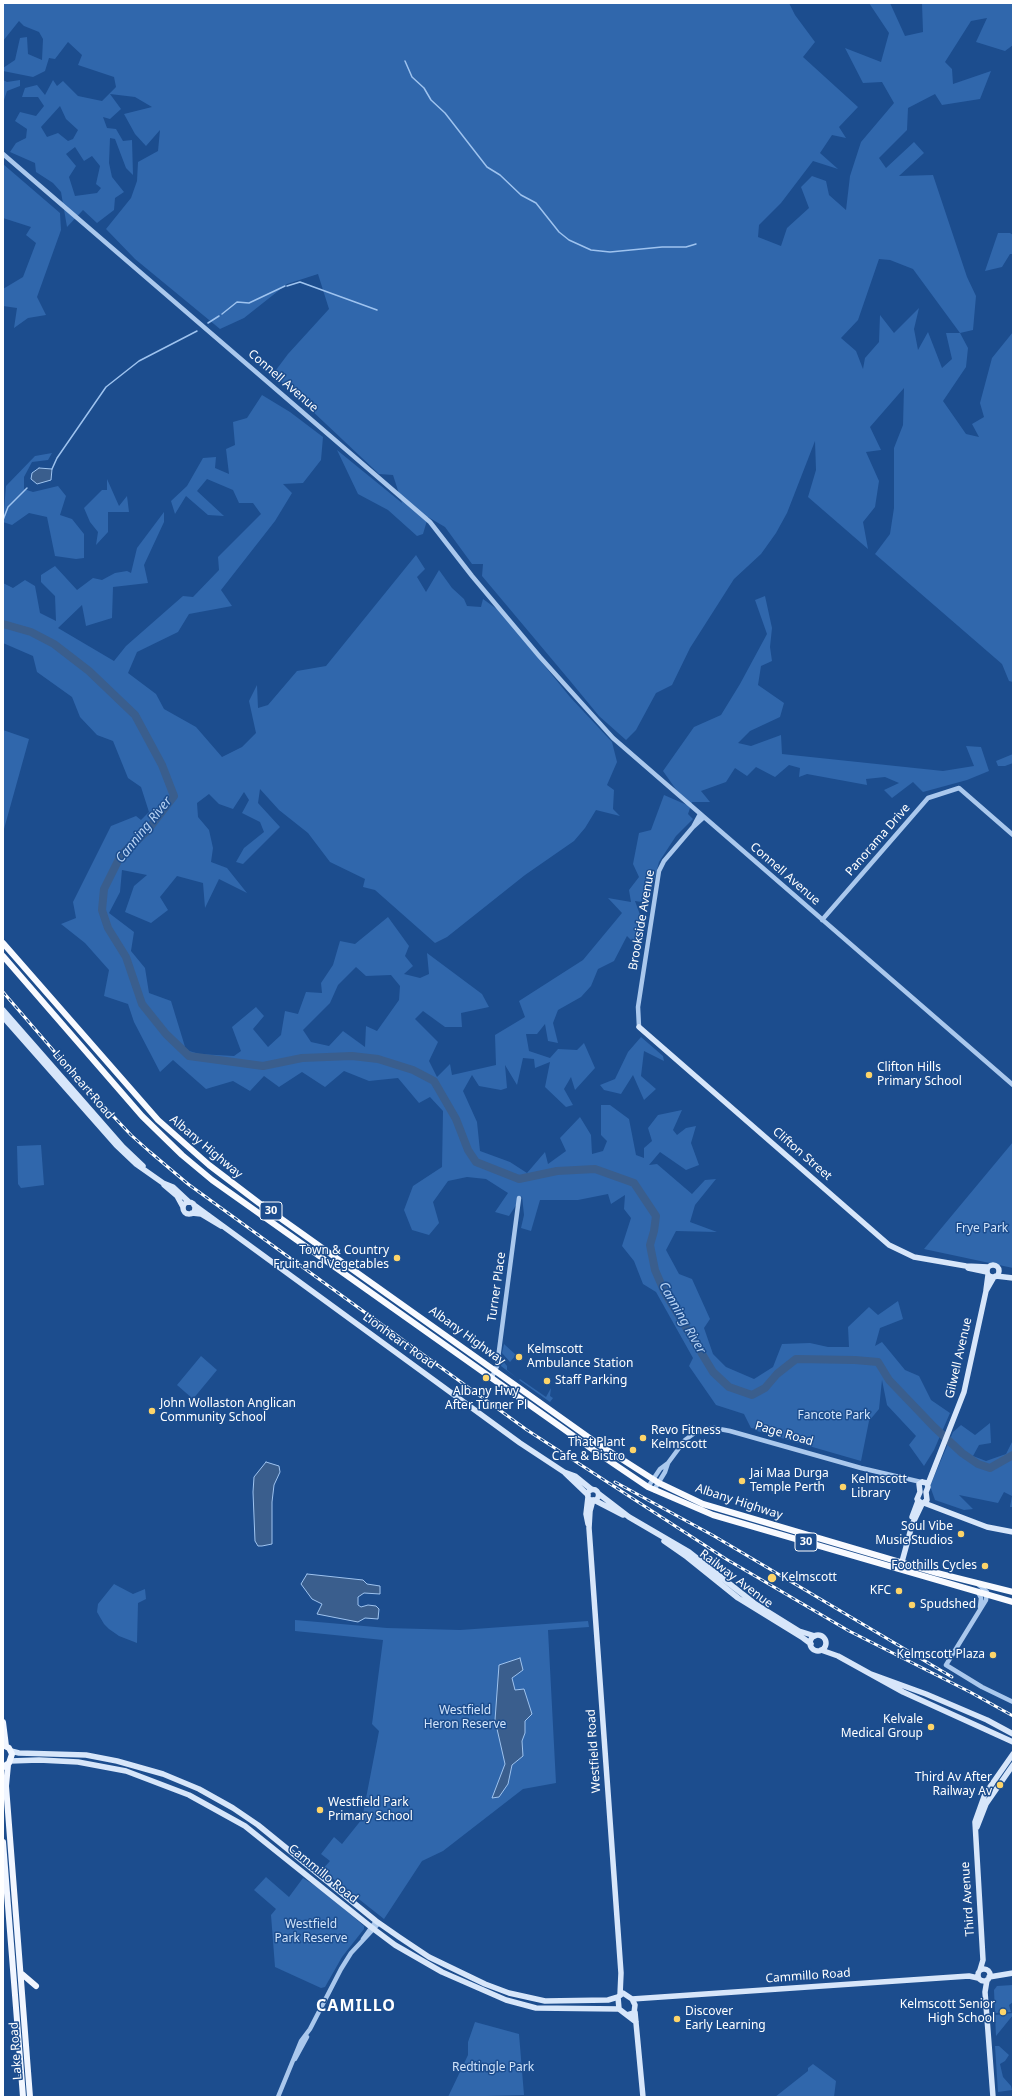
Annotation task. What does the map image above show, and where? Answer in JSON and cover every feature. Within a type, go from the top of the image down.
[{"type":"highway","name":"Albany Highway","points":[[3,943],[158,1120],[217,1172],[598,1444],[659,1483],[703,1504],[978,1584],[1013,1592]]},
{"type":"highway","name":"Albany Highway","points":[[3,956],[150,1124],[212,1180],[492,1377],[583,1443],[654,1490],[713,1515],[1013,1602]]},
{"type":"highway","points":[[82,1046],[88,1040]]},
{"type":"highway","points":[[212,1180],[217,1172]]},
{"type":"highway","points":[[375,1296],[381,1288]]},
{"type":"highway","points":[[760,1529],[762,1522]]},
{"type":"main road","name":"Lionheart Road","points":[[3,1010],[123,1147],[149,1173]]},
{"type":"main road","name":"Lionheart Road","points":[[3,1016],[116,1145],[163,1183],[177,1196],[183,1207]]},
{"type":"main road","name":"Clifton Street","points":[[639,1027],[889,1245],[914,1257],[987,1271]]},
{"type":"main road","name":"Lionheart Road","points":[[163,1183],[173,1187],[188,1202]]},
{"type":"main road","points":[[188,1202],[194,1205],[194,1210],[192,1213],[186,1213],[183,1207],[188,1202]]},
{"type":"main road","name":"Lionheart Road","points":[[194,1205],[216,1219],[223,1227]]},
{"type":"main road","name":"Lionheart Road","points":[[192,1213],[201,1214],[208,1220],[223,1227],[520,1443],[564,1472],[591,1496]]},
{"type":"main road","points":[[1013,1274],[998,1269],[995,1265],[987,1271],[995,1276],[1013,1278]]},
{"type":"main road","name":"Gilwell Avenue","points":[[986,1291],[998,1269]]},
{"type":"main road","name":"Gilwell Avenue","points":[[923,1484],[932,1472],[950,1432],[967,1382],[986,1291],[987,1271]]},
{"type":"main road","points":[[900,1569],[912,1525],[913,1514],[923,1502],[923,1484]]},
{"type":"main road","points":[[923,1484],[923,1502]]},
{"type":"main road","name":"Railway Avenue","points":[[629,1517],[616,1513],[591,1496],[596,1490],[629,1517],[702,1561],[754,1603],[800,1631],[822,1637],[838,1656]]},
{"type":"main road","points":[[591,1496],[598,1498],[599,1494]]},
{"type":"main road","name":"Westfield Road","points":[[591,1496],[589,1528],[621,1973],[619,1996]]},
{"type":"main road","points":[[923,1502],[988,1527],[1013,1532]]},
{"type":"main road","name":"Railway Avenue","points":[[649,1529],[738,1598],[803,1638],[811,1644],[814,1650],[822,1650],[838,1656],[903,1692],[1013,1742]]},
{"type":"main road","points":[[702,1561],[701,1565],[716,1580]]},
{"type":"main road","points":[[811,1644],[815,1636]]},
{"type":"main road","points":[[822,1650],[825,1647],[826,1642]]},
{"type":"main road","name":"Railway Avenue","points":[[865,1672],[881,1676],[926,1694],[987,1720],[1013,1734]]},
{"type":"main road","points":[[3,1722],[7,1747]]},
{"type":"main road","name":"Lake Road","points":[[7,1747],[6,1786],[22,1974],[30,2097]]},
{"type":"main road","name":"Cammillo Road","points":[[7,1747],[19,1753],[86,1755],[140,1766],[182,1781],[222,1802],[253,1821],[378,1922],[429,1957],[508,1993],[530,1999],[565,2002],[608,2000],[619,1996]]},
{"type":"main road","name":"Third Avenue","points":[[988,1975],[983,1960],[974,1836],[976,1816],[982,1800],[1013,1754]]},
{"type":"main road","name":"Cammillo Road","points":[[7,1764],[39,1760],[78,1762],[126,1771],[189,1795],[218,1809],[254,1832],[372,1928],[406,1952],[442,1972],[506,2000],[543,2009],[619,2009]]},
{"type":"main road","name":"Third Avenue","points":[[974,1836],[986,1804],[1013,1764]]},
{"type":"main road","name":"Lake Road","points":[[3,1842],[23,2097]]},
{"type":"main road","name":"Third Avenue","points":[[979,1975],[983,1960]]},
{"type":"main road","name":"Westfield Road","points":[[621,1973],[626,1994]]},
{"type":"main road","points":[[979,1975],[1013,1973]]},
{"type":"main road","points":[[22,1974],[36,1986]]},
{"type":"main road","points":[[979,1975],[988,1975]]},
{"type":"main road","points":[[979,1975],[985,1992]]},
{"type":"main road","name":"Cammillo Road","points":[[632,1999],[979,1975]]},
{"type":"main road","points":[[988,1975],[985,1992],[993,2097]]},
{"type":"main road","points":[[636,2022],[619,2009],[619,1996],[626,1994],[632,1999],[635,2009],[643,2097]]},
{"type":"main road","name":"Cammillo Road","points":[[635,2009],[648,1999]]},
{"type":"main road","points":[[627,2015],[635,2009]]},
{"type":"street","name":"Connell Avenue","points":[[3,154],[430,522],[472,576],[613,738],[1013,1085]]},
{"type":"street","name":"Panorama Drive","points":[[822,920],[928,798],[959,788],[1013,836]]},
{"type":"street","name":"Brookside Avenue","points":[[639,1027],[639,1001],[659,871],[664,861],[702,816]]},
{"type":"street","name":"Turner Place","points":[[492,1377],[496,1371],[519,1198]]},
{"type":"street","name":"Page Road","points":[[648,1486],[660,1469],[668,1463],[681,1445],[690,1436],[704,1430],[717,1428],[923,1484]]},
{"type":"street","name":"Page Road","points":[[654,1490],[666,1472],[668,1463]]},
{"type":"street","points":[[978,1584],[987,1592],[988,1595],[984,1604],[980,1607],[946,1665],[1012,1703]]},
{"type":"street","points":[[978,1592],[981,1598],[980,1607]]},
{"type":"street","points":[[278,2097],[294,2060],[299,2054],[342,1966],[378,1922]]},
{"type":"green space","points":[[3,3],[789,3],[795,15],[815,42],[803,57],[858,107],[839,127],[846,138],[832,135],[820,153],[838,169],[813,161],[781,203],[759,225],[758,237],[781,246],[787,228],[809,208],[801,187],[812,176],[826,181],[829,195],[846,210],[850,176],[861,142],[894,103],[882,82],[863,83],[845,48],[881,62],[889,33],[869,3],[890,3],[905,36],[923,32],[922,3],[1013,3],[1013,45],[1005,51],[976,42],[987,18],[971,21],[945,62],[952,69],[953,84],[991,71],[980,99],[942,105],[935,94],[908,108],[907,130],[879,158],[886,168],[914,142],[924,153],[899,176],[933,175],[967,277],[976,296],[973,330],[960,333],[968,348],[966,367],[943,401],[966,434],[979,437],[972,424],[984,417],[980,403],[992,358],[1013,332],[1013,682],[1009,681],[1002,664],[875,554],[890,534],[894,508],[894,448],[903,425],[904,388],[870,427],[881,450],[866,452],[879,481],[875,507],[863,522],[868,549],[808,497],[816,470],[815,441],[787,513],[776,533],[761,554],[734,579],[690,648],[672,685],[656,693],[636,730],[626,740],[599,716],[482,576],[483,564],[472,564],[445,527],[428,517],[423,534],[417,536],[388,510],[358,494],[337,450],[402,503],[393,475],[379,474],[273,374],[288,354],[329,309],[318,274],[287,284],[244,318],[220,329],[135,259],[106,229],[131,198],[137,181],[138,162],[158,151],[160,130],[146,146],[135,134],[124,114],[152,107],[135,97],[110,94],[121,109],[110,119],[103,117],[107,128],[116,129],[123,141],[132,140],[133,175],[126,168],[115,139],[110,138],[109,163],[112,177],[124,192],[115,198],[114,210],[97,223],[83,210],[67,227],[61,192],[53,183],[36,172],[35,163],[10,152],[16,143],[26,138],[27,129],[15,121],[20,112],[36,116],[44,106],[38,97],[22,97],[25,88],[37,85],[45,95],[53,80],[57,86],[63,81],[78,96],[102,101],[116,87],[114,77],[78,65],[82,55],[68,42],[55,59],[49,58],[45,71],[33,77],[3,71],[3,68],[15,60],[20,38],[27,37],[28,54],[42,60],[43,39],[39,32],[24,26],[19,21],[3,41]],"holes":[[[60,106],[66,119],[78,130],[73,139],[68,141],[58,133],[47,137],[41,127]],[[75,147],[84,161],[92,156],[100,166],[96,184],[101,188],[97,193],[75,196],[69,177],[76,166],[66,154]],[[879,259],[890,260],[913,269],[960,333],[946,333],[952,359],[942,368],[928,332],[918,350],[914,329],[919,308],[894,333],[880,315],[879,342],[865,358],[863,369],[856,351],[841,338],[858,320]]]},
{"type":"green space","points":[[3,80],[7,82],[20,80],[20,86],[7,91],[3,103]]},
{"type":"green space","points":[[3,164],[60,213],[61,230],[37,297],[46,315],[28,318],[14,328],[17,308],[3,306],[3,289],[23,277],[36,243],[26,235],[31,227],[3,218]]},
{"type":"green space","points":[[998,233],[1010,233],[1013,235],[1013,254],[1010,254],[1002,267],[985,271]]},
{"type":"green space","name":"Fancote Park","points":[[262,395],[290,412],[323,437],[321,460],[303,483],[283,484],[292,493],[275,521],[221,590],[232,606],[189,614],[178,632],[137,652],[128,673],[156,694],[164,709],[196,727],[222,757],[242,747],[256,733],[249,701],[257,685],[258,708],[268,705],[297,671],[326,666],[416,555],[425,569],[417,577],[426,592],[439,570],[452,588],[464,599],[467,606],[481,607],[483,599],[501,612],[570,697],[612,742],[617,762],[607,785],[614,790],[613,809],[620,816],[596,810],[585,828],[574,841],[525,875],[447,937],[435,943],[375,890],[363,887],[365,879],[330,862],[308,833],[279,810],[260,789],[258,803],[280,827],[243,864],[236,862],[244,848],[264,832],[260,822],[242,813],[249,800],[244,792],[233,809],[219,804],[209,794],[197,803],[198,817],[209,830],[213,848],[211,862],[227,868],[247,893],[219,879],[205,908],[203,883],[177,876],[160,897],[168,910],[151,923],[125,912],[134,886],[147,875],[122,870],[120,892],[109,913],[134,932],[131,951],[145,968],[149,993],[171,1001],[186,1050],[199,1054],[234,1056],[241,1051],[232,1027],[256,1007],[264,1016],[253,1029],[268,1047],[281,1035],[285,1011],[298,1014],[306,992],[322,993],[321,983],[333,965],[340,941],[355,944],[388,917],[409,946],[405,956],[413,966],[404,974],[420,978],[429,974],[427,953],[482,994],[489,1007],[461,1013],[462,1027],[445,1027],[423,1011],[415,1019],[438,1042],[429,1061],[437,1077],[450,1064],[452,1075],[496,1065],[495,1035],[525,1017],[519,1001],[583,960],[622,913],[608,898],[631,902],[629,890],[639,877],[633,864],[639,833],[651,830],[664,795],[687,805],[663,771],[694,727],[721,715],[740,684],[767,634],[755,600],[765,596],[772,628],[770,647],[772,661],[761,666],[758,685],[784,703],[780,717],[750,731],[738,743],[751,746],[781,735],[782,754],[943,771],[974,766],[966,746],[981,747],[989,771],[967,780],[923,792],[913,782],[892,798],[884,790],[899,783],[885,777],[866,779],[867,785],[807,774],[799,777],[800,768],[789,765],[775,777],[756,767],[747,776],[735,768],[726,782],[701,791],[710,802],[692,802],[688,814],[693,819],[676,836],[659,862],[648,903],[635,901],[643,923],[635,944],[627,936],[614,961],[598,969],[591,986],[581,997],[558,1010],[553,1023],[558,1043],[548,1041],[545,1024],[537,1034],[526,1034],[529,1051],[550,1058],[558,1049],[577,1050],[584,1043],[595,1068],[575,1090],[571,1077],[564,1089],[573,1105],[566,1107],[545,1087],[550,1062],[535,1068],[534,1059],[523,1058],[517,1085],[505,1065],[507,1088],[501,1090],[479,1086],[472,1075],[463,1091],[477,1122],[480,1151],[510,1162],[527,1173],[545,1152],[548,1164],[566,1151],[560,1138],[580,1117],[591,1135],[592,1154],[603,1151],[607,1141],[601,1135],[601,1105],[610,1105],[629,1119],[636,1155],[644,1158],[644,1148],[652,1141],[648,1128],[658,1115],[682,1110],[673,1130],[677,1135],[686,1128],[696,1126],[691,1143],[699,1165],[686,1170],[660,1152],[649,1165],[657,1164],[692,1194],[705,1180],[716,1179],[695,1205],[690,1222],[717,1232],[676,1231],[666,1250],[679,1274],[692,1279],[710,1319],[704,1328],[713,1354],[726,1367],[754,1379],[773,1367],[782,1344],[810,1343],[828,1347],[849,1347],[848,1327],[869,1307],[878,1315],[898,1301],[903,1319],[880,1328],[875,1346],[882,1342],[905,1370],[919,1376],[931,1400],[950,1413],[934,1450],[924,1466],[909,1445],[916,1436],[887,1405],[882,1380],[879,1409],[869,1421],[861,1461],[757,1431],[757,1429],[751,1428],[744,1414],[716,1405],[689,1366],[693,1358],[656,1292],[643,1284],[634,1261],[622,1246],[631,1218],[624,1209],[625,1195],[611,1204],[608,1194],[578,1200],[540,1200],[531,1231],[521,1228],[524,1215],[522,1196],[509,1216],[495,1212],[508,1193],[486,1179],[467,1177],[448,1181],[433,1202],[439,1223],[429,1235],[412,1230],[404,1210],[413,1186],[442,1167],[443,1111],[430,1097],[419,1103],[398,1078],[369,1081],[344,1071],[325,1087],[302,1072],[279,1087],[264,1076],[250,1091],[233,1081],[206,1089],[173,1060],[160,1072],[134,1022],[128,1004],[104,996],[109,970],[85,943],[61,924],[76,918],[73,902],[111,826],[136,816],[141,820],[149,812],[141,787],[128,778],[113,741],[97,735],[80,717],[72,697],[37,672],[33,656],[3,643],[3,583],[13,588],[25,580],[35,586],[40,613],[56,621],[55,596],[41,582],[41,575],[55,566],[77,590],[93,578],[102,580],[115,573],[127,571],[131,573],[137,548],[164,512],[164,522],[144,565],[148,583],[113,587],[112,618],[86,626],[82,605],[58,628],[114,661],[126,646],[183,596],[193,597],[219,570],[218,557],[261,514],[253,503],[239,503],[233,490],[207,479],[197,491],[224,516],[208,515],[186,496],[175,514],[171,501],[187,486],[203,458],[216,457],[215,468],[229,474],[226,449],[235,445],[233,422],[247,418]],"holes":[[[356,967],[366,976],[391,975],[400,986],[399,1000],[377,1031],[366,1026],[365,1047],[343,1031],[329,1046],[311,1042],[303,1030],[330,1003],[338,985]]]},
{"type":"green space","points":[[52,453],[48,460],[32,462],[24,477],[24,489],[33,492],[58,486],[66,496],[60,515],[72,519],[84,534],[84,558],[76,559],[55,556],[47,517],[29,513],[12,525],[3,522],[6,486],[35,456]]},
{"type":"green space","points":[[107,479],[119,506],[127,496],[129,512],[108,512],[108,532],[96,545],[98,532],[90,522],[84,508],[102,490],[107,490]]},
{"type":"green space","points":[[3,730],[29,739],[4,829],[3,829]]},
{"type":"green space","points":[[1013,754],[1013,763],[1005,766],[998,766],[996,761]]},
{"type":"green space","points":[[641,1037],[663,1056],[664,1061],[644,1051],[641,1076],[656,1089],[644,1100],[633,1075],[621,1094],[604,1090],[600,1085],[615,1079],[628,1052]]},
{"type":"green space","name":"Frye Park","points":[[1013,1142],[1013,1268],[924,1249]]},
{"type":"green space","points":[[41,1145],[44,1185],[21,1188],[18,1184],[17,1146]]},
{"type":"green space","points":[[504,1344],[516,1355],[510,1362],[502,1353]]},
{"type":"green space","points":[[201,1356],[217,1370],[193,1399],[177,1385]]},
{"type":"green space","points":[[502,1360],[507,1366],[507,1370],[518,1379],[501,1366]]},
{"type":"green space","points":[[520,1379],[546,1397],[551,1388],[550,1396],[553,1398],[550,1402],[519,1380]]},
{"type":"green space","points":[[990,1423],[991,1443],[979,1445],[973,1456],[986,1461],[1006,1454],[1013,1440],[1013,1507],[1010,1507],[1012,1496],[1004,1492],[998,1503],[959,1495],[973,1509],[964,1510],[935,1500],[930,1486],[953,1432],[961,1425],[975,1435]]},
{"type":"green space","points":[[114,1584],[133,1594],[145,1589],[146,1599],[138,1603],[137,1643],[119,1636],[109,1629],[104,1624],[97,1612],[98,1604]]},
{"type":"green space","name":"Westfield Heron Reserve","points":[[295,1620],[387,1628],[460,1630],[588,1621],[589,1627],[548,1630],[556,1783],[523,1789],[443,1851],[422,1861],[384,1919],[322,1870],[330,1861],[321,1854],[334,1837],[342,1844],[362,1819],[379,1731],[372,1724],[383,1640],[295,1631]]},
{"type":"green space","name":"Westfield Park Reserve","points":[[266,1877],[289,1897],[303,1878],[325,1892],[364,1926],[364,1929],[342,1957],[325,1987],[321,1988],[275,1967],[271,1915],[276,1909],[254,1890]]},
{"type":"green space","points":[[1013,1985],[1013,2002],[1009,2005],[1011,2012],[995,2013],[994,1990],[997,1986]]},
{"type":"green space","points":[[1013,2013],[1013,2015],[996,2036],[995,2015]]},
{"type":"green space","name":"Redtingle Park","points":[[475,2022],[519,2034],[524,2095],[448,2097],[468,2055],[468,2042]]},
{"type":"green space","points":[[995,2046],[999,2046],[1009,2055],[1005,2061],[1000,2064],[1003,2077],[1011,2086],[1012,2090],[998,2092]]},
{"type":"green space","points":[[813,2064],[836,2081],[834,2097],[775,2097],[808,2071],[808,2068]]},
{"type":"shaded area","points":[[39,468],[52,469],[51,480],[37,484],[31,479],[32,473]]},
{"type":"shaded area","points":[[266,1462],[279,1466],[280,1472],[274,1485],[272,1502],[272,1544],[258,1546],[255,1541],[253,1492],[254,1477]]},
{"type":"shaded area","points":[[307,1574],[363,1580],[367,1584],[380,1586],[380,1594],[364,1593],[358,1597],[358,1605],[361,1607],[368,1605],[376,1606],[379,1609],[378,1619],[365,1618],[358,1622],[317,1614],[322,1604],[312,1599],[301,1584]]},
{"type":"shaded area","points":[[520,1658],[523,1670],[512,1678],[515,1690],[524,1689],[532,1714],[525,1721],[525,1733],[522,1741],[523,1756],[512,1765],[508,1784],[499,1797],[492,1798],[505,1764],[495,1720],[499,1665]]},
{"type":"waterway","points":[[405,61],[412,77],[424,88],[431,100],[445,113],[487,167],[500,175],[521,195],[536,203],[559,232],[569,240],[591,250],[610,252],[662,247],[686,247],[696,244]]},
{"type":"waterway","points":[[287,286],[300,282],[377,310]]},
{"type":"waterway","points":[[222,314],[237,302],[249,303],[285,286]]},
{"type":"waterway","points":[[208,323],[219,316]]},
{"type":"waterway","points":[[52,469],[57,458],[106,387],[139,361],[197,331]]},
{"type":"waterway","points":[[3,520],[8,507],[27,488]]},
{"type":"waterway","name":"Canning River","points":[[3,624],[31,632],[54,644],[89,671],[135,715],[162,765],[174,796],[147,831],[121,855],[104,889],[102,910],[108,928],[126,957],[142,1004],[166,1034],[189,1056],[263,1066],[302,1058],[352,1056],[378,1059],[413,1070],[434,1081],[456,1119],[468,1150],[476,1162],[519,1179],[557,1171],[595,1169],[634,1183],[656,1216],[650,1245],[655,1270],[665,1293],[713,1372],[729,1387],[752,1395],[765,1388],[777,1374],[796,1359],[878,1362],[889,1380],[934,1427],[962,1453],[978,1464],[990,1468],[1013,1455]]},
{"type":"railway","points":[[3,992],[78,1079],[131,1135],[188,1184],[527,1430],[726,1559],[849,1631],[970,1692],[1013,1716]]},
{"type":"railway","points":[[615,1482],[714,1536],[952,1677]]},
{"type":"place","name":"Clifton Hills Primary School","points":[[869,1075]]},
{"type":"place","name":"Town & Country Fruit and Vegetables","points":[[397,1258]]},
{"type":"place","name":"Kelmscott Ambulance Station","points":[[519,1357]]},
{"type":"place","name":"Albany Hwy After Turner Pl","points":[[486,1378]]},
{"type":"place","name":"Staff Parking","points":[[547,1381]]},
{"type":"place","name":"John Wollaston Anglican Community School","points":[[152,1411]]},
{"type":"place","name":"Revo Fitness Kelmscott","points":[[643,1438]]},
{"type":"place","name":"That Plant Cafe & Bistro","points":[[633,1450]]},
{"type":"place","name":"Jai Maa Durga Temple Perth","points":[[742,1481]]},
{"type":"place","name":"Kelmscott Library","points":[[843,1487]]},
{"type":"place","name":"Soul Vibe Music Studios","points":[[961,1534]]},
{"type":"place","name":"Foothills Cycles","points":[[985,1566]]},
{"type":"place","name":"Kelmscott","points":[[772,1578]]},
{"type":"place","name":"KFC","points":[[899,1591]]},
{"type":"place","name":"Spudshed","points":[[912,1605]]},
{"type":"place","name":"Kelmscott Plaza","points":[[993,1655]]},
{"type":"place","name":"Kelvale Medical Group","points":[[931,1727]]},
{"type":"place","name":"Third Av After Railway Av","points":[[1000,1785]]},
{"type":"place","name":"Westfield Park Primary School","points":[[320,1810]]},
{"type":"place","name":"Kelmscott Senior High School","points":[[1003,2012]]},
{"type":"place","name":"Discover Early Learning","points":[[677,2019]]},
{"type":"district","name":"CAMILLO","points":[[356,2006]]}]
